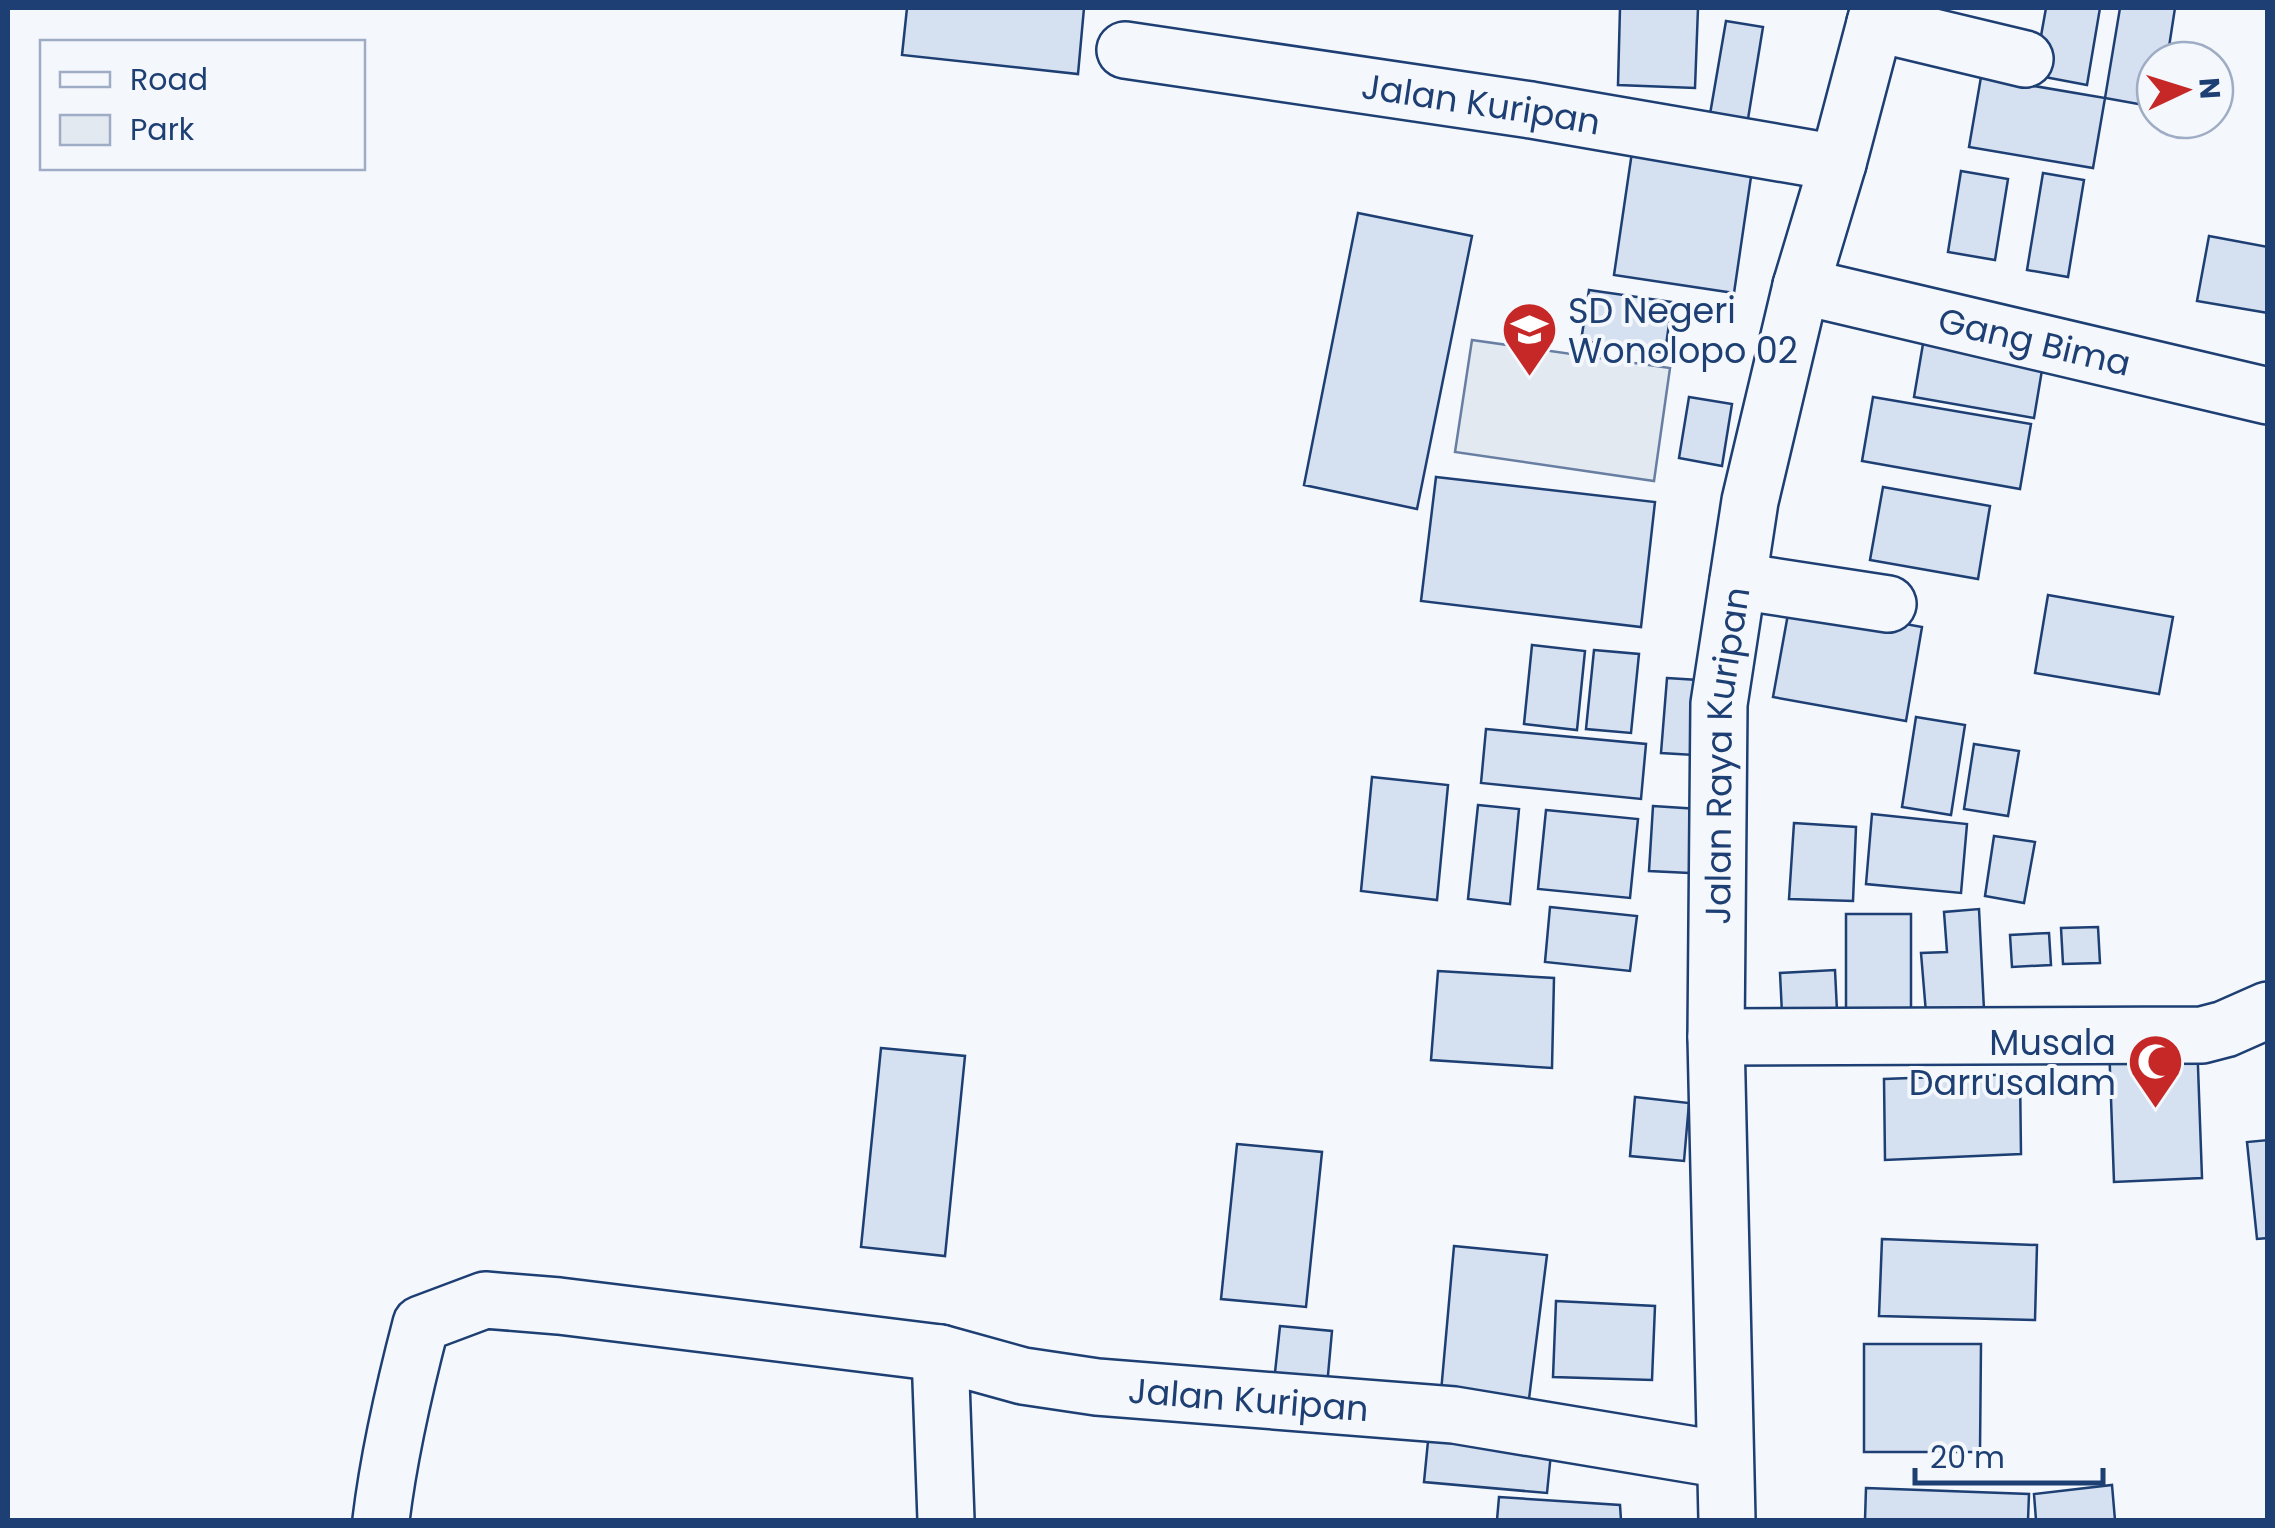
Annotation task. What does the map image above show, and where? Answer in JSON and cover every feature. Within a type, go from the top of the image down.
[{"type":"street","points":[[1877,15],[2025,59]]},
{"type":"street","name":"Jalan Raya Kuripan","points":[[1727,1520],[1716,1037],[1719,704],[1750,501],[1802,286],[1877,15]]},
{"type":"street","name":"Jalan Kuripan","points":[[1124,50],[1531,110],[1838,163]]},
{"type":"street","name":"Gang Bima","points":[[1802,286],[2268,396]]},
{"type":"street","points":[[1738,581],[1888,604]]},
{"type":"street","points":[[1716,1037],[2202,1035],[2268,1010]]},
{"type":"street","name":"Jalan Kuripan","points":[[381,1520],[394,1441],[421,1324],[486,1300],[940,1354],[1023,1376],[1097,1387],[1454,1414],[1724,1460]]},
{"type":"street","points":[[940,1354],[946,1520]]},
{"type":"green space","points":[[1472,340],[1670,368],[1654,481],[1455,452]]},
{"type":"building","points":[[907,8],[1084,8],[1078,74],[902,55]]},
{"type":"building","points":[[1620,8],[1698,8],[1695,88],[1618,85]]},
{"type":"building","points":[[2046,8],[2100,8],[2087,85],[2034,75]]},
{"type":"building","points":[[2120,8],[2175,8],[2170,40],[2135,40],[2135,103],[2105,98]]},
{"type":"building","points":[[1726,21],[1763,27],[1747,125],[1709,120]]},
{"type":"building","points":[[1981,77],[2105,98],[2093,168],[1969,147]]},
{"type":"building","points":[[1632,152],[1752,170],[1734,293],[1614,275]]},
{"type":"building","points":[[1961,171],[2008,179],[1995,260],[1948,252]]},
{"type":"building","points":[[2043,173],[2084,180],[2068,277],[2027,270]]},
{"type":"building","points":[[1358,213],[1472,236],[1417,509],[1304,485]]},
{"type":"building","points":[[2209,236],[2268,247],[2268,313],[2197,301]]},
{"type":"building","points":[[1589,290],[1672,302],[1665,353],[1581,341]]},
{"type":"building","points":[[1924,338],[2044,358],[2034,418],[1914,397]]},
{"type":"building","points":[[1689,397],[1732,404],[1722,466],[1679,458]]},
{"type":"building","points":[[1873,397],[2031,424],[2020,489],[1862,461]]},
{"type":"building","points":[[1436,477],[1655,502],[1641,627],[1421,601]]},
{"type":"building","points":[[1883,487],[1990,506],[1978,579],[1870,560]]},
{"type":"building","points":[[2048,595],[2173,617],[2159,694],[2035,673]]},
{"type":"building","points":[[1790,603],[1922,627],[1906,721],[1773,697]]},
{"type":"building","points":[[1532,645],[1585,651],[1577,730],[1524,724]]},
{"type":"building","points":[[1594,650],[1639,654],[1631,733],[1586,729]]},
{"type":"building","points":[[1667,678],[1698,680],[1694,755],[1661,753]]},
{"type":"building","points":[[1916,717],[1965,725],[1951,815],[1902,807]]},
{"type":"building","points":[[1486,729],[1646,744],[1641,799],[1481,783]]},
{"type":"building","points":[[1974,744],[2019,751],[2008,816],[1964,809]]},
{"type":"building","points":[[1372,777],[1448,785],[1437,900],[1361,891]]},
{"type":"building","points":[[1478,805],[1519,809],[1510,904],[1468,899]]},
{"type":"building","points":[[1653,806],[1714,810],[1710,874],[1649,871]]},
{"type":"building","points":[[1546,810],[1638,819],[1630,898],[1538,889]]},
{"type":"building","points":[[1872,814],[1967,824],[1961,893],[1866,884]]},
{"type":"building","points":[[1794,823],[1856,827],[1853,901],[1789,899]]},
{"type":"building","points":[[1994,836],[2035,842],[2024,903],[1985,896]]},
{"type":"building","points":[[1550,907],[1637,916],[1630,971],[1545,962]]},
{"type":"building","points":[[1979,909],[1984,1010],[1926,1013],[1921,953],[1947,952],[1944,912]]},
{"type":"building","points":[[1846,914],[1911,914],[1911,1023],[1846,1023]]},
{"type":"building","points":[[2098,927],[2100,963],[2063,964],[2061,928]]},
{"type":"building","points":[[2049,933],[2051,965],[2012,967],[2010,935]]},
{"type":"building","points":[[1835,970],[1837,1011],[1782,1014],[1780,973]]},
{"type":"building","points":[[1438,971],[1554,978],[1552,1068],[1431,1060]]},
{"type":"building","name":"Musala Darrusalam","points":[[2197,1039],[2202,1178],[2114,1182],[2109,1043]]},
{"type":"building","points":[[881,1048],[965,1056],[945,1256],[861,1247]]},
{"type":"building","points":[[2020,1074],[2021,1154],[1885,1160],[1884,1079]]},
{"type":"building","points":[[1635,1097],[1689,1103],[1684,1161],[1630,1156]]},
{"type":"building","points":[[2268,1140],[2268,1238],[2257,1239],[2247,1142]]},
{"type":"building","points":[[1237,1144],[1322,1152],[1306,1307],[1221,1299]]},
{"type":"building","points":[[1882,1239],[2037,1245],[2035,1320],[1879,1316]]},
{"type":"building","points":[[1454,1246],[1547,1255],[1529,1399],[1441,1392]]},
{"type":"building","points":[[1556,1301],[1655,1306],[1652,1380],[1553,1377]]},
{"type":"building","points":[[1280,1326],[1332,1331],[1326,1397],[1273,1391]]},
{"type":"building","points":[[1864,1344],[1981,1344],[1980,1452],[1864,1452]]},
{"type":"building","points":[[1429,1431],[1552,1443],[1547,1493],[1424,1482]]},
{"type":"building","points":[[2112,1485],[2115,1520],[2036,1520],[2034,1494]]},
{"type":"building","points":[[1866,1488],[2029,1494],[2028,1520],[1865,1520]]},
{"type":"building","points":[[1499,1497],[1620,1505],[1621,1520],[1497,1520]]},
{"type":"place","name":"SD Negeri Wonolopo 02","points":[[1529,379]]},
{"type":"place","name":"Musala Darrusalam","points":[[2155,1111]]}]
